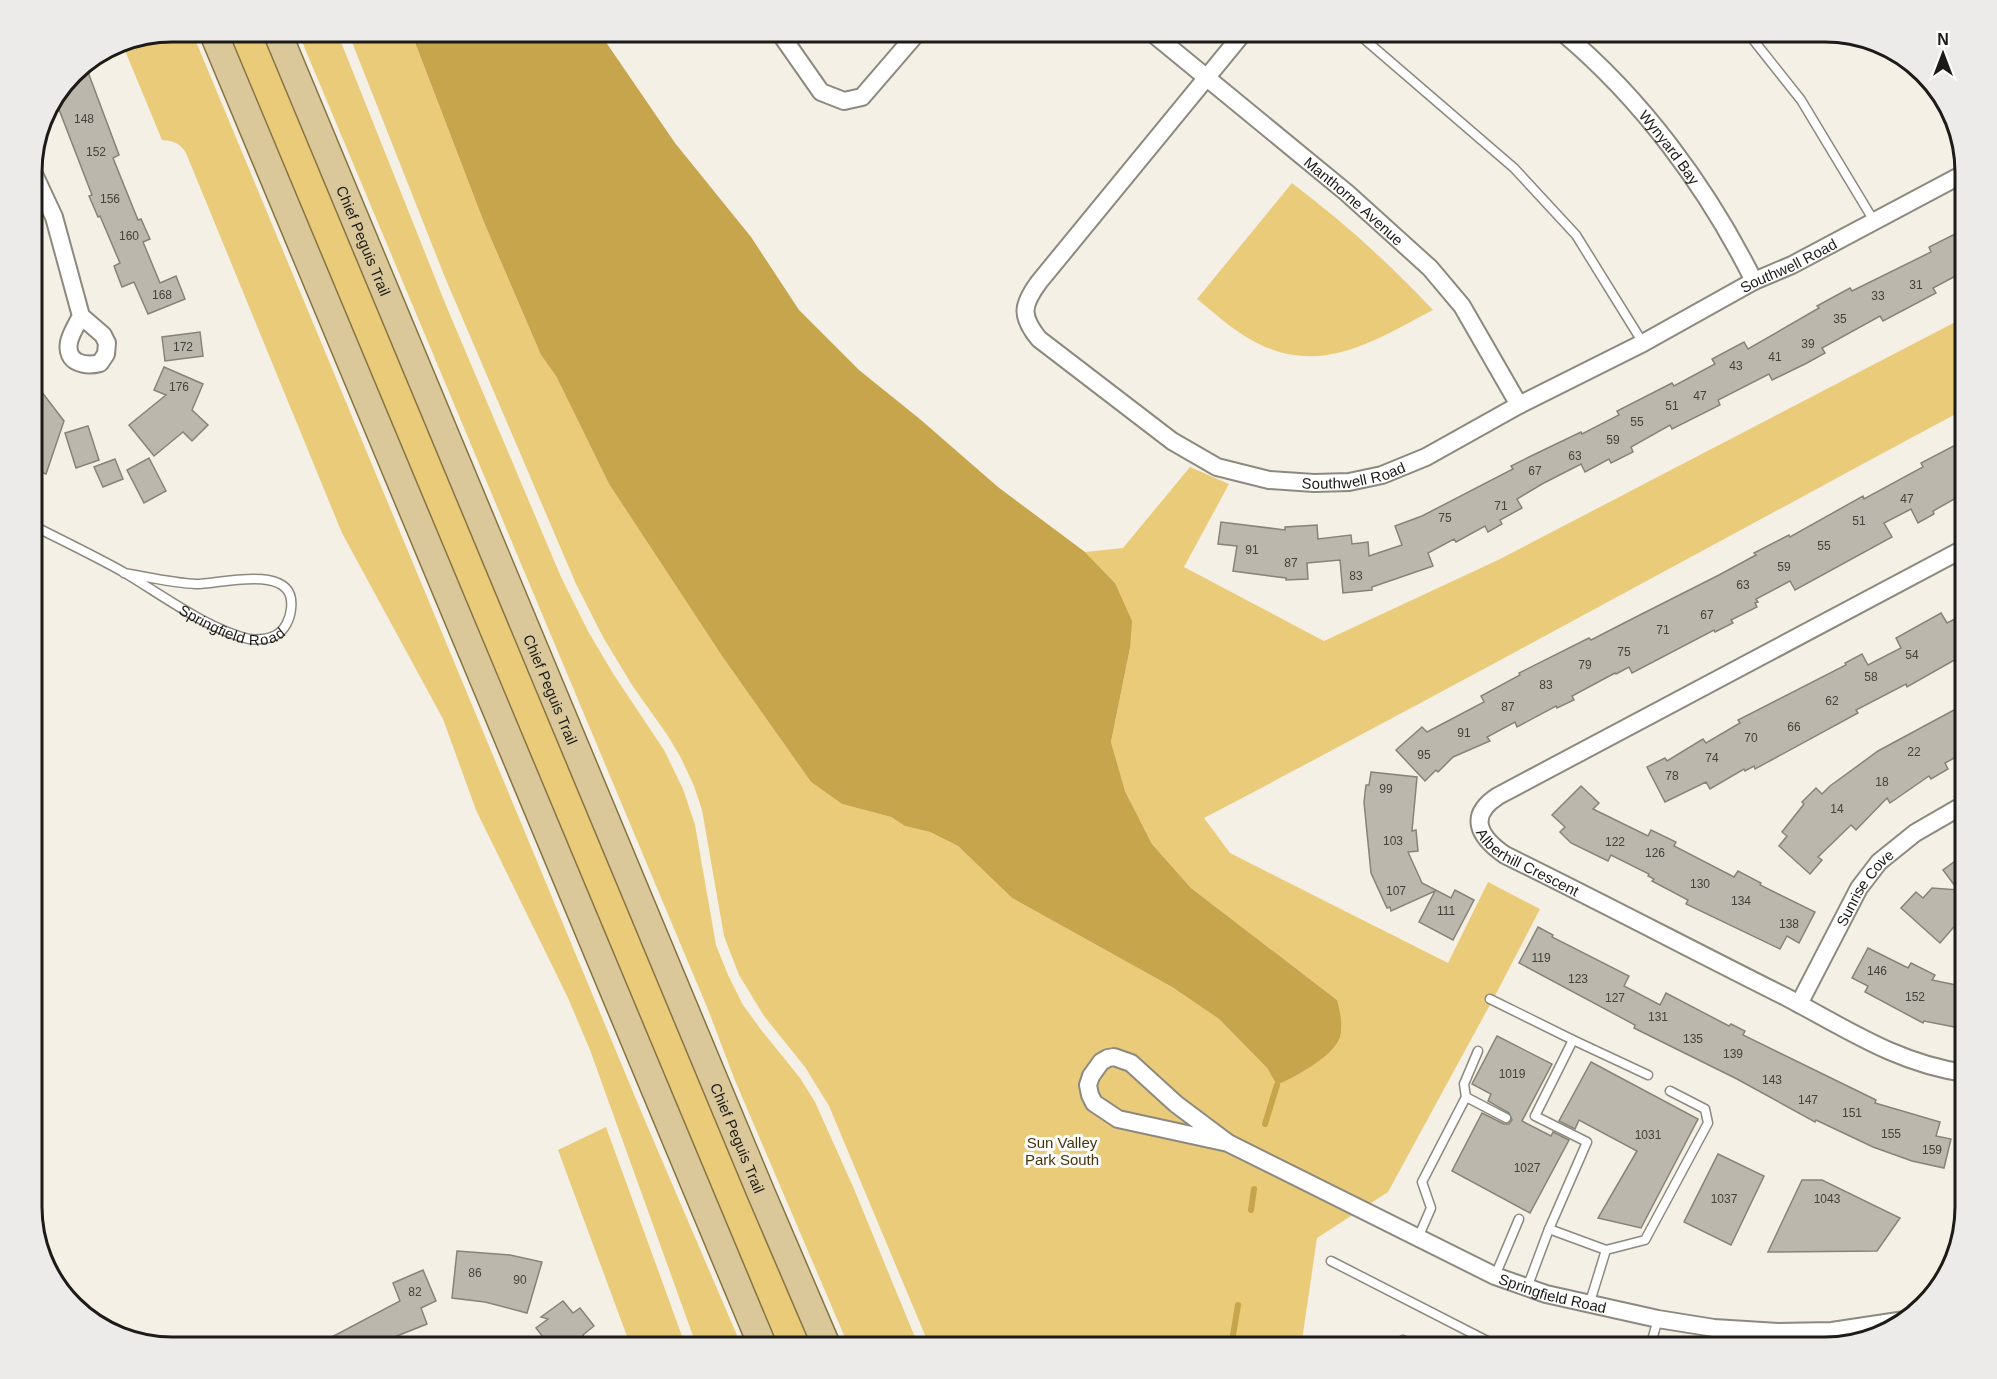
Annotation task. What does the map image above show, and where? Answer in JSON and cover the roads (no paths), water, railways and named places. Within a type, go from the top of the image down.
[{"type":"main road","points":[[217,42],[759,1337]]},
{"type":"main road","name":"Chief Peguis Trail","points":[[281,42],[823,1337]]},
{"type":"street","points":[[786,42],[821,92],[844,101],[862,98],[910,42]]},
{"type":"street","name":"Manthorne Avenue","points":[[1163,42],[1347,193],[1430,268],[1462,306],[1505,377],[1519,405]]},
{"type":"street","points":[[1206,77],[1236,42]]},
{"type":"street","name":"Wynyard Bay","points":[[1574,42],[1644,113],[1701,189],[1742,256],[1754,281]]},
{"type":"street","name":"Southwell Road","points":[[1206,77],[1030,294],[1024,308],[1028,325],[1039,339],[1172,441],[1217,466],[1269,480],[1314,483],[1348,482],[1382,474],[1426,457],[1519,405],[1643,343],[1754,281],[1792,266],[1955,178]]},
{"type":"street","points":[[42,199],[54,217],[81,316]]},
{"type":"street","name":"Alberhill Crescent","points":[[1955,553],[1498,796],[1481,811],[1479,822],[1482,834],[1491,846],[1505,855],[1799,1004],[1882,1049],[1932,1067],[1955,1071]]},
{"type":"street","name":"Sunrise Cove","points":[[1799,1004],[1859,888],[1880,862],[1915,833],[1955,810]]},
{"type":"street","name":"Springfield Road","points":[[1228,1143],[1118,1119],[1094,1103],[1089,1095],[1090,1076],[1101,1062],[1108,1058],[1131,1063],[1176,1104],[1228,1143],[1495,1276],[1527,1288],[1588,1305],[1714,1328],[1798,1332],[1854,1329],[1881,1324]]},
{"type":"lane","points":[[1368,42],[1514,168],[1576,235],[1643,343]]},
{"type":"lane","points":[[1755,42],[1801,100],[1874,221]]},
{"type":"lane","name":"Springfield Road","points":[[42,530],[124,573],[188,612],[237,635],[252,640],[276,635],[290,618],[292,602],[286,588],[275,581],[258,578],[197,584],[124,573]]},
{"type":"lane","points":[[1490,999],[1648,1075]]},
{"type":"lane","points":[[1527,1288],[1549,1229],[1587,1142],[1535,1116],[1573,1040]]},
{"type":"lane","points":[[1418,1238],[1431,1208],[1422,1182],[1466,1097],[1464,1084],[1478,1051]]},
{"type":"lane","points":[[1549,1229],[1606,1250],[1645,1240],[1708,1123],[1705,1109],[1670,1091]]},
{"type":"lane","points":[[1466,1097],[1506,1118]]},
{"type":"lane","points":[[1495,1276],[1519,1219]]},
{"type":"lane","points":[[1588,1305],[1606,1250]]},
{"type":"lane","points":[[1331,1261],[1479,1337]]},
{"type":"lane","points":[[1653,1337],[1658,1319]]},
{"type":"waterway","points":[[1265,1124],[1277,1085]]},
{"type":"waterway","points":[[1251,1210],[1254,1189]]},
{"type":"waterway","points":[[1233,1337],[1238,1305]]},
{"type":"park label","name":"Sun Valley Park South","points":[[1062,1150]]}]
